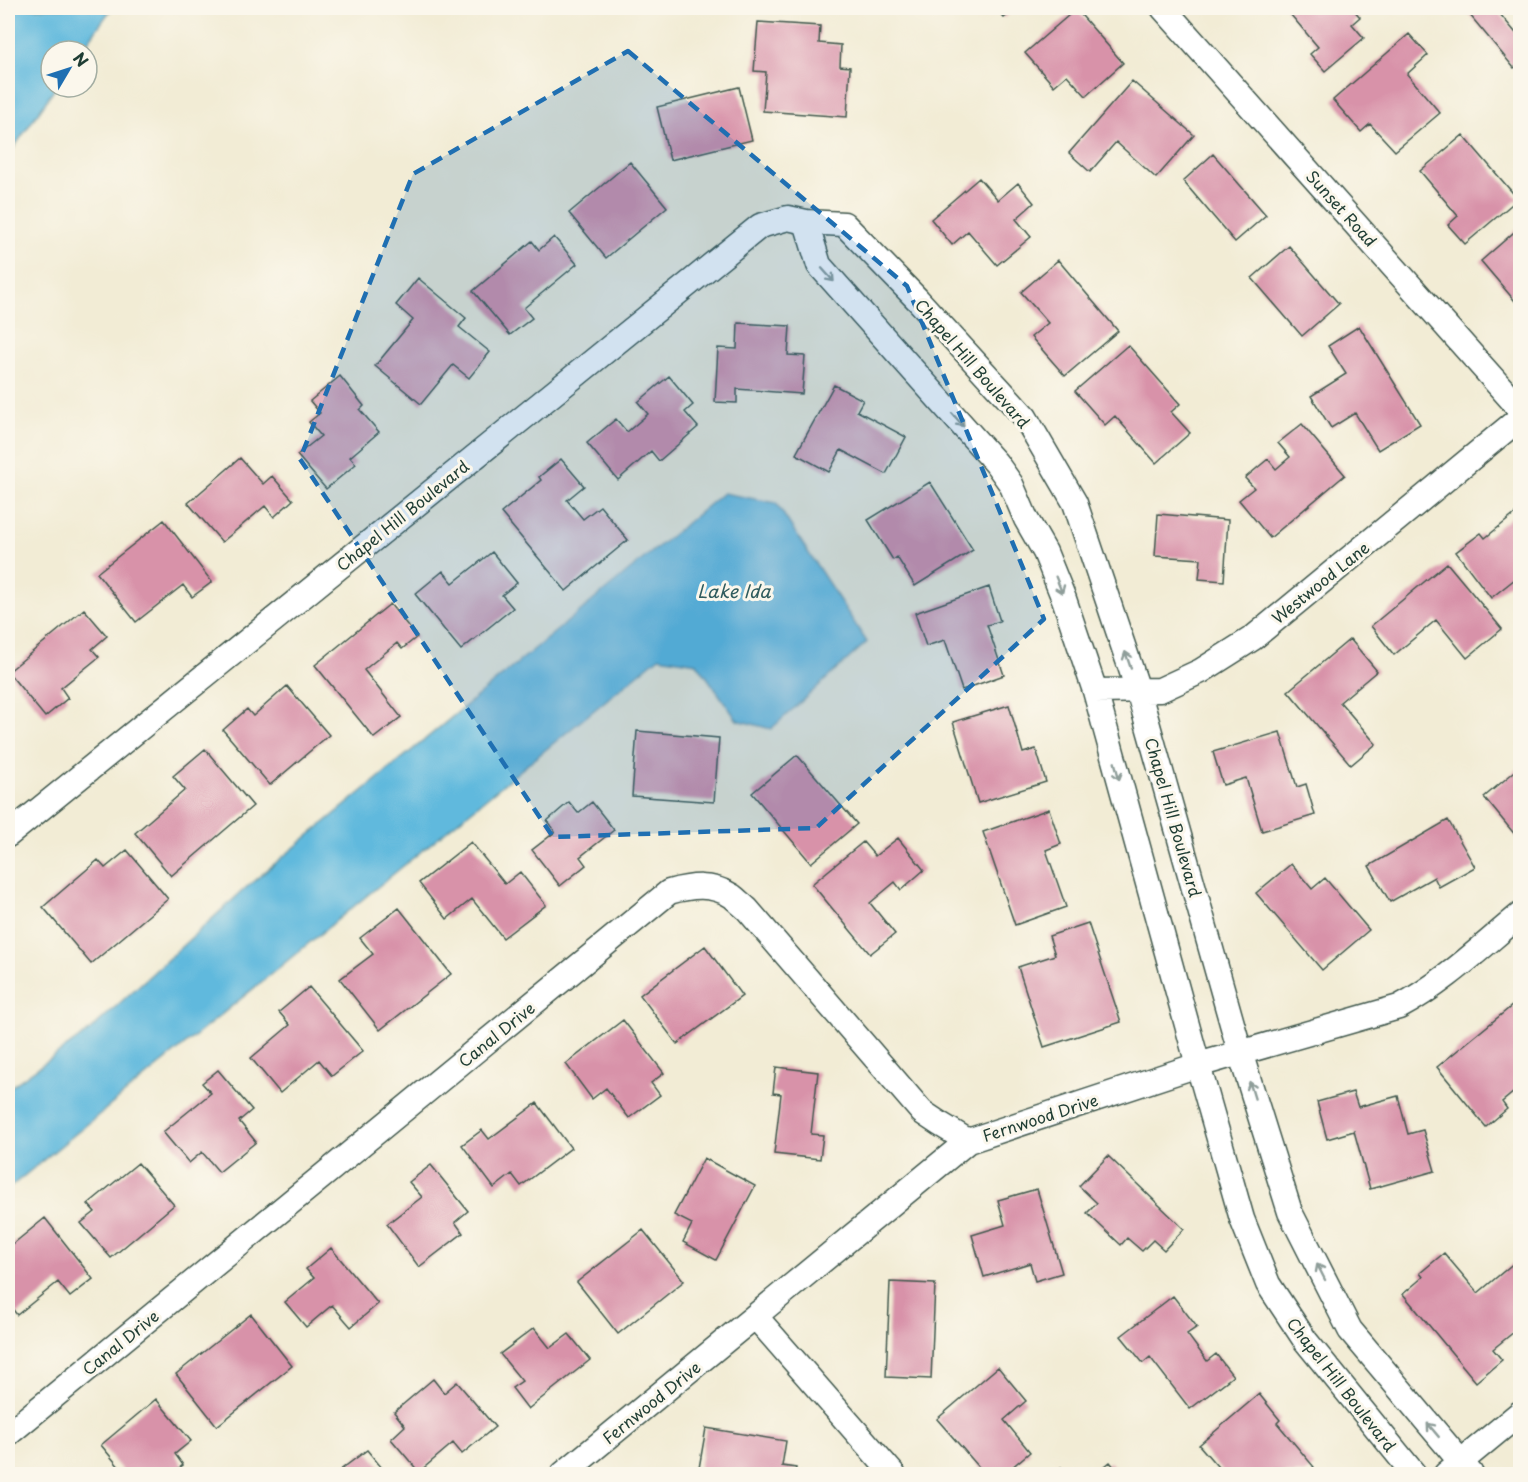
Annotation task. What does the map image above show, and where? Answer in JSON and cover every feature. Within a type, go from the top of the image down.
[{"type":"street","name":"Sunset Road","points":[[1163,8],[1521,409]]},
{"type":"street","name":"Chapel Hill Boulevard","points":[[8,835],[760,226],[788,218],[806,222],[844,224],[918,300],[1025,417],[1076,503],[1138,690],[1240,1052],[1290,1212],[1350,1330],[1459,1470]]},
{"type":"street","name":"Chapel Hill Boulevard","points":[[806,222],[819,265],[996,463],[1011,484],[1026,519],[1046,552],[1095,691],[1242,1219],[1268,1284],[1305,1340],[1414,1474]]},
{"type":"street","name":"Westwood Lane","points":[[1095,691],[1160,690],[1201,671],[1253,638],[1521,417]]},
{"type":"street","name":"Canal Drive","points":[[8,1434],[669,892],[690,886],[711,888],[731,895],[747,909],[922,1112],[968,1141]]},
{"type":"street","name":"Fernwood Drive","points":[[563,1474],[968,1141],[1198,1065],[1399,1007],[1436,985],[1521,915]]},
{"type":"street","points":[[755,1316],[893,1474]]},
{"type":"street","points":[[1459,1470],[1521,1413]]},
{"type":"highlighted area","points":[[628,51],[907,286],[1044,619],[816,828],[553,837],[300,459],[413,174]]},
{"type":"water","points":[[8,8],[112,8],[90,39],[39,39],[39,99],[48,99],[8,156]]},
{"type":"water","name":"Lake Ida","points":[[723,493],[776,503],[867,642],[771,729],[737,720],[697,663],[659,657],[8,1189],[8,1089],[88,1032],[249,885]]},
{"type":"building","points":[[995,8],[1016,8],[1004,18]]},
{"type":"building","points":[[1285,8],[1352,8],[1360,17],[1352,24],[1364,38],[1325,71],[1310,54],[1318,47]]},
{"type":"building","points":[[1464,8],[1495,8],[1520,38],[1520,63],[1514,68]]},
{"type":"building","points":[[1076,9],[1123,63],[1086,96],[1067,75],[1054,86],[1025,53]]},
{"type":"building","points":[[758,22],[820,26],[819,43],[841,45],[840,66],[850,67],[847,117],[763,111],[766,72],[754,71]]},
{"type":"building","points":[[1409,34],[1428,55],[1407,74],[1440,113],[1395,151],[1370,124],[1361,132],[1333,100]]},
{"type":"building","points":[[1132,81],[1194,135],[1156,178],[1116,142],[1090,172],[1069,153]]},
{"type":"building","points":[[739,87],[752,140],[670,160],[657,107]]},
{"type":"building","points":[[1463,135],[1518,199],[1465,244],[1448,225],[1458,216],[1420,171]]},
{"type":"building","points":[[1213,154],[1266,215],[1235,242],[1183,181]]},
{"type":"building","points":[[630,162],[667,207],[606,258],[569,213]]},
{"type":"building","points":[[979,178],[998,200],[1018,183],[1034,203],[1016,219],[1031,237],[997,265],[968,231],[952,245],[931,219]]},
{"type":"building","points":[[1520,227],[1520,307],[1481,261]]},
{"type":"building","points":[[554,237],[577,264],[524,308],[532,318],[510,335],[473,291],[532,241],[539,250]]},
{"type":"building","points":[[1289,246],[1339,304],[1302,336],[1252,278]]},
{"type":"building","points":[[1058,260],[1118,331],[1065,376],[1031,337],[1048,323],[1021,292]]},
{"type":"building","points":[[418,278],[466,318],[459,327],[490,352],[469,378],[453,365],[421,404],[375,366],[413,320],[396,305]]},
{"type":"building","points":[[738,323],[790,326],[788,355],[805,356],[802,394],[737,389],[737,403],[715,402],[718,348],[737,349]]},
{"type":"building","points":[[1359,326],[1420,424],[1378,450],[1355,413],[1331,428],[1311,396],[1346,374],[1328,346]]},
{"type":"building","points":[[1128,345],[1180,404],[1171,412],[1190,433],[1156,463],[1115,416],[1105,425],[1075,391]]},
{"type":"building","points":[[340,376],[364,406],[360,410],[379,432],[350,457],[356,464],[326,489],[297,455],[321,436],[309,422],[320,413],[310,401]]},
{"type":"building","points":[[669,376],[693,405],[685,412],[698,427],[659,461],[651,451],[618,480],[587,443],[616,419],[627,432],[648,414],[638,402]]},
{"type":"building","points":[[834,385],[863,400],[857,411],[906,437],[886,474],[841,450],[829,472],[796,454]]},
{"type":"building","points":[[1302,424],[1345,475],[1270,538],[1239,500],[1254,488],[1245,478],[1268,459],[1276,469],[1290,457],[1278,443]]},
{"type":"building","points":[[240,458],[263,484],[272,476],[293,500],[274,517],[265,506],[222,542],[188,503]]},
{"type":"building","points":[[561,459],[584,486],[567,500],[583,519],[600,506],[628,540],[566,591],[501,513],[541,480],[539,477]]},
{"type":"building","points":[[930,482],[973,550],[915,586],[897,557],[893,560],[868,520]]},
{"type":"building","points":[[1520,510],[1520,575],[1491,598],[1456,552],[1481,533],[1485,538]]},
{"type":"building","points":[[1158,514],[1228,520],[1224,581],[1199,579],[1201,559],[1155,556]]},
{"type":"building","points":[[164,520],[212,582],[192,597],[183,585],[136,622],[97,573]]},
{"type":"building","points":[[492,552],[517,583],[502,595],[513,608],[461,650],[415,594],[443,571],[453,583]]},
{"type":"building","points":[[1447,563],[1502,629],[1467,658],[1436,620],[1394,655],[1371,626]]},
{"type":"building","points":[[989,587],[1000,621],[987,625],[1004,675],[962,690],[945,640],[926,646],[915,613]]},
{"type":"building","points":[[390,604],[417,637],[402,649],[397,643],[364,670],[401,717],[374,738],[315,665]]},
{"type":"building","points":[[84,609],[107,636],[92,649],[99,657],[61,688],[68,698],[45,717],[8,672]]},
{"type":"building","points":[[1350,639],[1377,671],[1340,702],[1376,744],[1351,765],[1288,691]]},
{"type":"building","points":[[287,686],[329,735],[270,785],[223,730],[247,709],[253,716]]},
{"type":"building","points":[[1009,705],[1023,753],[1036,749],[1046,782],[978,803],[953,722]]},
{"type":"building","points":[[637,731],[719,738],[714,802],[632,796]]},
{"type":"building","points":[[1280,732],[1297,787],[1306,784],[1315,815],[1262,831],[1246,778],[1223,785],[1213,752]]},
{"type":"building","points":[[205,749],[253,806],[171,876],[135,833],[185,790],[173,776]]},
{"type":"building","points":[[797,755],[857,824],[811,863],[752,793]]},
{"type":"building","points":[[1520,767],[1520,832],[1516,836],[1484,797]]},
{"type":"building","points":[[569,802],[578,813],[592,802],[614,830],[580,857],[586,865],[560,886],[532,850],[555,832],[547,821]]},
{"type":"building","points":[[1049,809],[1061,844],[1046,850],[1066,907],[1015,925],[983,832]]},
{"type":"building","points":[[1448,820],[1475,867],[1439,887],[1434,877],[1390,902],[1369,866]]},
{"type":"building","points":[[898,838],[924,870],[901,890],[895,882],[870,903],[895,934],[870,954],[812,884],[863,842],[875,856]]},
{"type":"building","points":[[471,842],[505,884],[520,872],[546,905],[503,938],[472,899],[447,919],[419,883]]},
{"type":"building","points":[[127,850],[168,899],[91,964],[43,907],[98,860],[105,868]]},
{"type":"building","points":[[1291,864],[1312,889],[1325,878],[1369,930],[1322,970],[1256,893]]},
{"type":"building","points":[[399,908],[451,974],[380,1030],[340,979],[373,954],[360,938]]},
{"type":"building","points":[[1088,923],[1121,1022],[1044,1047],[1018,967],[1055,955],[1049,936]]},
{"type":"building","points":[[705,946],[742,996],[677,1044],[640,995]]},
{"type":"building","points":[[309,987],[363,1051],[332,1076],[319,1060],[280,1093],[251,1058],[290,1025],[279,1012]]},
{"type":"building","points":[[1513,1005],[1520,1014],[1520,1087],[1502,1102],[1507,1109],[1486,1127],[1437,1067]]},
{"type":"building","points":[[623,1020],[664,1073],[651,1083],[660,1095],[629,1118],[606,1088],[592,1099],[566,1064]]},
{"type":"building","points":[[776,1067],[818,1072],[811,1134],[823,1135],[820,1159],[774,1154],[781,1094],[773,1093]]},
{"type":"building","points":[[218,1070],[252,1110],[239,1121],[256,1142],[219,1172],[202,1152],[189,1163],[163,1132],[211,1093],[202,1083]]},
{"type":"building","points":[[1353,1092],[1358,1107],[1398,1096],[1408,1134],[1423,1130],[1435,1171],[1370,1189],[1354,1131],[1327,1139],[1317,1102]]},
{"type":"building","points":[[537,1103],[571,1148],[521,1186],[512,1174],[494,1188],[462,1145],[482,1130],[489,1139]]},
{"type":"building","points":[[1108,1156],[1184,1229],[1164,1250],[1153,1240],[1142,1251],[1127,1238],[1121,1245],[1087,1213],[1097,1203],[1079,1186]]},
{"type":"building","points":[[704,1158],[755,1186],[716,1260],[683,1242],[692,1224],[674,1215]]},
{"type":"building","points":[[138,1163],[174,1205],[111,1258],[81,1223],[95,1212],[88,1204]]},
{"type":"building","points":[[431,1165],[468,1211],[455,1222],[463,1233],[419,1267],[387,1224],[422,1197],[409,1182]]},
{"type":"building","points":[[1037,1189],[1062,1273],[1035,1281],[1030,1263],[984,1277],[972,1235],[1005,1225],[998,1200]]},
{"type":"building","points":[[45,1218],[93,1279],[70,1297],[58,1282],[17,1315],[8,1303],[8,1267],[10,1265],[8,1248]]},
{"type":"building","points":[[643,1230],[684,1281],[618,1334],[577,1282]]},
{"type":"building","points":[[331,1248],[378,1304],[351,1327],[332,1305],[306,1327],[285,1302],[314,1278],[306,1269]]},
{"type":"building","points":[[1444,1253],[1478,1293],[1516,1261],[1520,1267],[1520,1327],[1493,1349],[1502,1360],[1476,1382],[1403,1294],[1423,1277],[1420,1273]]},
{"type":"building","points":[[890,1282],[935,1284],[931,1379],[886,1377]]},
{"type":"building","points":[[1173,1296],[1197,1327],[1187,1334],[1207,1361],[1216,1354],[1233,1376],[1190,1409],[1150,1357],[1143,1363],[1121,1336]]},
{"type":"building","points":[[251,1314],[292,1366],[217,1426],[176,1374]]},
{"type":"building","points":[[534,1328],[550,1348],[569,1334],[590,1360],[528,1409],[512,1388],[522,1381],[500,1354]]},
{"type":"building","points":[[998,1367],[1026,1401],[1004,1420],[1030,1452],[1004,1474],[985,1474],[937,1419]]},
{"type":"building","points":[[433,1379],[444,1393],[457,1382],[495,1427],[462,1454],[453,1443],[419,1472],[391,1439],[405,1426],[394,1412]]},
{"type":"building","points":[[1259,1394],[1280,1420],[1277,1423],[1314,1467],[1304,1474],[1224,1474],[1199,1445]]},
{"type":"building","points":[[156,1399],[191,1441],[175,1454],[183,1465],[171,1474],[158,1474],[156,1471],[152,1474],[125,1474],[101,1445]]},
{"type":"building","points":[[706,1428],[786,1441],[782,1466],[796,1468],[795,1474],[698,1474]]},
{"type":"building","points":[[367,1450],[387,1474],[335,1474]]},
{"type":"building","points":[[1110,1462],[1120,1474],[1095,1474]]},
{"type":"building","points":[[1061,1467],[1067,1474],[1053,1474]]}]
